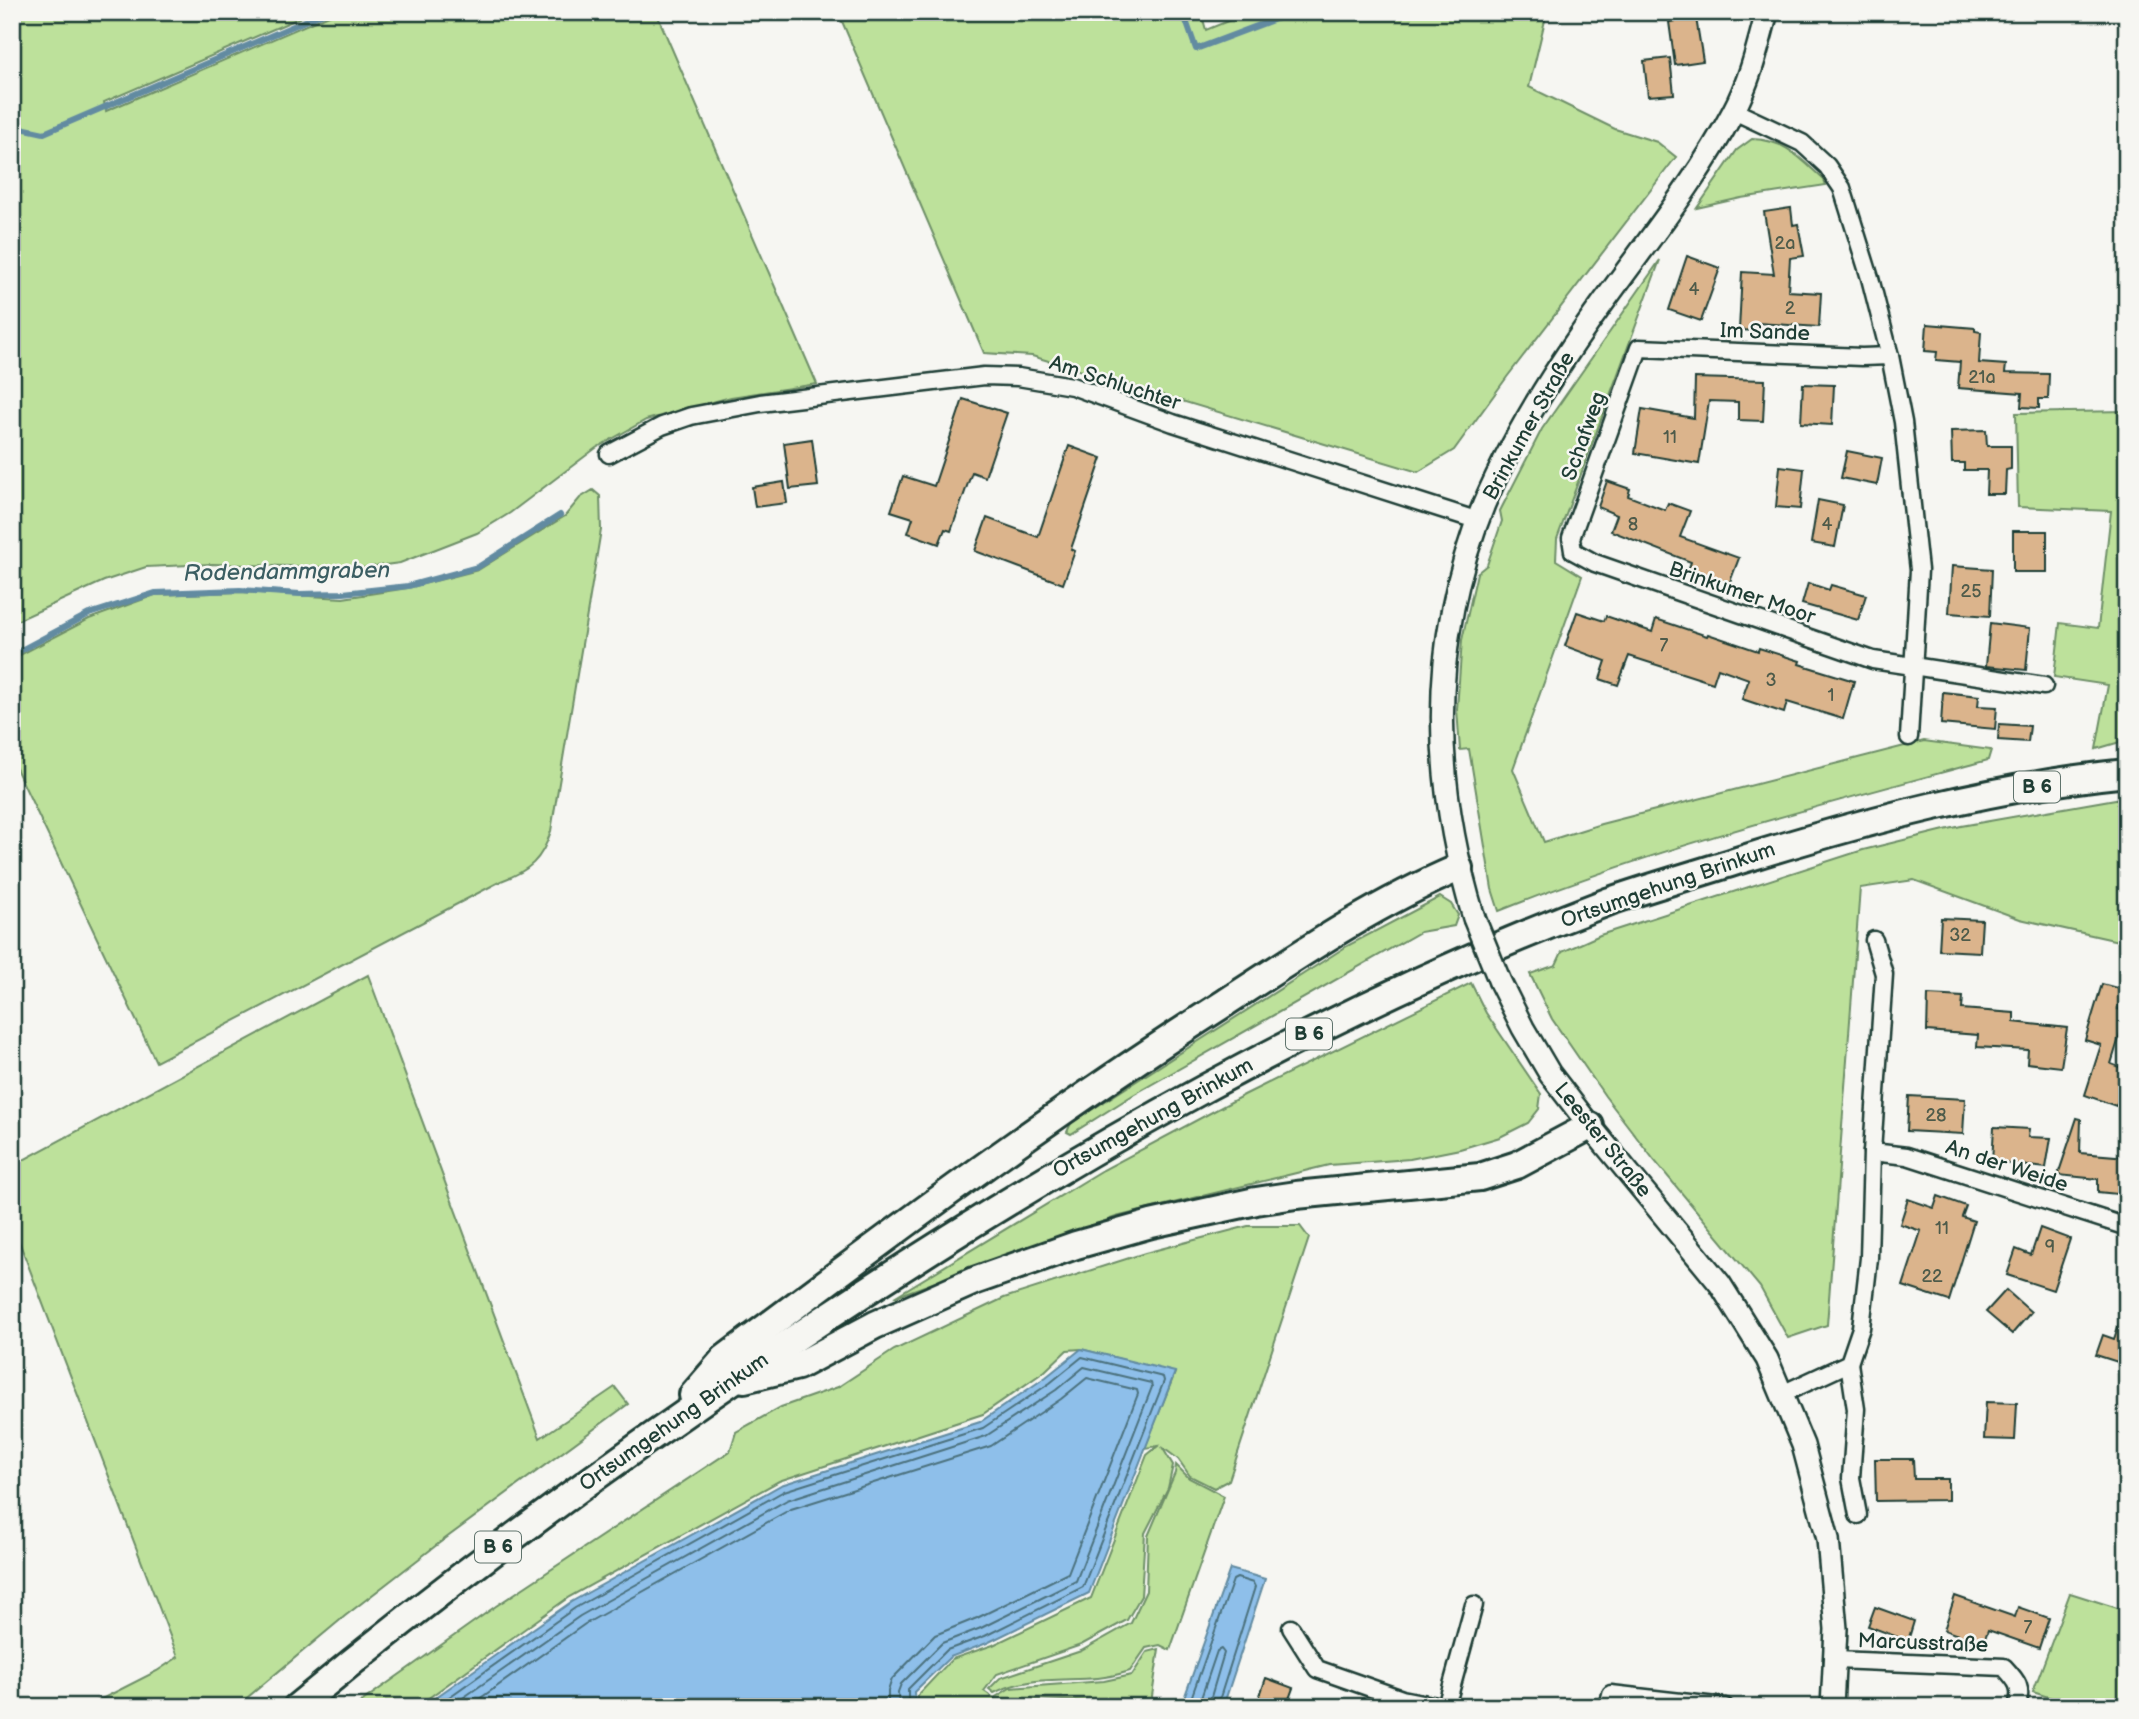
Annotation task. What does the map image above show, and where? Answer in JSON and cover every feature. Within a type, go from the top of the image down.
[{"type":"highway","name":"Ortsumgehung Brinkum","points":[[297,1707],[504,1543],[726,1384],[924,1253],[1088,1154],[1261,1057],[1431,975],[1615,900],[1801,841],[1947,803],[2127,773]]},
{"type":"highway","name":"B 6","points":[[669,1423],[724,1359],[1007,1150],[1142,1056],[1302,953],[1423,883],[1459,868]]},
{"type":"highway","name":"B 6","points":[[726,1384],[798,1366],[875,1325],[974,1281],[1076,1245],[1151,1224],[1256,1201],[1480,1177],[1517,1165],[1590,1126]]},
{"type":"street","name":"Brinkumer Straße","points":[[1459,868],[1444,774],[1441,721],[1443,674],[1457,587],[1479,521],[1498,475],[1549,380],[1704,163],[1734,111],[1753,64],[1767,12]]},
{"type":"street","points":[[1734,111],[1802,143],[1827,166],[1842,188],[1870,278],[1903,422],[1919,570],[1909,737]]},
{"type":"street","name":"Im Sande","points":[[1639,348],[1890,356]]},
{"type":"street","name":"Schafweg","points":[[1571,538],[1639,348]]},
{"type":"street","name":"Am Schluchter","points":[[609,454],[662,426],[691,416],[748,405],[984,376],[1018,377],[1072,386],[1173,423],[1479,521]]},
{"type":"street","name":"Brinkumer Moor","points":[[1571,538],[1573,551],[1595,564],[1873,660],[1914,665]]},
{"type":"street","points":[[1914,665],[2044,685]]},
{"type":"street","name":"Leester Straße","points":[[1459,868],[1474,918],[1500,982],[1537,1054],[1590,1126],[1720,1284],[1767,1359],[1803,1444],[1828,1539],[1836,1629],[1832,1707]]},
{"type":"street","points":[[1858,1515],[1851,1478],[1856,1409],[1849,1363],[1861,1328],[1869,1258],[1872,1152],[1884,974],[1874,940]]},
{"type":"street","name":"An der Weide","points":[[1872,1152],[1907,1156],[2127,1227]]},
{"type":"street","points":[[1782,1394],[1849,1363]]},
{"type":"street","points":[[1292,1628],[1317,1669],[1402,1699],[1444,1707],[1474,1605]]},
{"type":"street","name":"Marcusstraße","points":[[1836,1660],[2004,1667],[2020,1684],[2021,1695],[2017,1707]]},
{"type":"street","points":[[1608,1707],[1611,1694],[1725,1707]]},
{"type":"green space","points":[[12,12],[313,12],[104,102],[106,111],[336,12],[656,12],[817,384],[731,397],[646,420],[596,448],[510,513],[477,533],[400,563],[362,568],[212,564],[146,567],[104,581],[12,623]]},
{"type":"green space","points":[[838,12],[1201,12],[1206,30],[1250,12],[1547,12],[1529,87],[1615,129],[1657,142],[1676,157],[1454,450],[1418,472],[1032,356],[984,353]]},
{"type":"green space","points":[[1752,139],[1774,143],[1792,152],[1824,180],[1826,185],[1741,198],[1697,208],[1737,150]]},
{"type":"green space","points":[[1660,260],[1557,539],[1556,560],[1582,576],[1513,769],[1544,842],[1601,824],[1924,741],[1991,750],[1988,760],[1680,847],[1499,911],[1492,889],[1469,749],[1460,750],[1457,709],[1462,640],[1477,573],[1487,565],[1502,521],[1500,511],[1542,429]]},
{"type":"green space","points":[[2127,411],[2127,740],[2096,749],[2108,685],[2054,677],[2060,623],[2098,628],[2111,511],[2018,507],[2016,413]]},
{"type":"green space","points":[[593,490],[600,496],[601,530],[551,831],[539,857],[519,873],[156,1062],[12,760],[12,659],[89,619],[155,595],[240,592],[343,598],[408,588],[478,570],[565,516],[580,498]]},
{"type":"green space","points":[[2127,797],[2127,943],[2020,919],[1914,880],[1860,888],[1827,1325],[1788,1338],[1760,1287],[1654,1160],[1605,1096],[1552,1019],[1530,974],[1556,965],[1562,952],[1600,935],[1863,850],[1961,826]]},
{"type":"green space","points":[[1440,897],[1451,904],[1458,915],[1454,926],[1420,932],[1133,1095],[1071,1134],[1067,1132],[1071,1123],[1347,946]]},
{"type":"green space","points":[[368,975],[540,1438],[615,1387],[628,1404],[438,1544],[345,1616],[236,1707],[86,1707],[157,1671],[178,1657],[12,1223],[12,1166]]},
{"type":"green space","points":[[1471,983],[1486,1013],[1541,1094],[1539,1109],[1528,1123],[1500,1137],[1460,1149],[1410,1159],[1329,1165],[1116,1217],[894,1297],[1103,1170],[1244,1095]]},
{"type":"green space","points":[[1248,1226],[1300,1226],[1309,1238],[1229,1480],[1214,1488],[1190,1476],[1178,1459],[1162,1447],[1173,1465],[1168,1488],[1145,1533],[1141,1596],[1127,1620],[1081,1645],[997,1674],[984,1691],[994,1698],[1010,1688],[1104,1681],[1132,1675],[1147,1652],[1159,1649],[1151,1703],[1147,1707],[1112,1707],[1090,1701],[1036,1699],[1018,1707],[918,1707],[917,1696],[952,1659],[993,1645],[1091,1598],[1147,1455],[1158,1446],[1145,1448],[1175,1373],[1081,1349],[1067,1350],[1045,1371],[983,1414],[779,1481],[569,1597],[416,1707],[354,1707],[496,1606],[730,1451],[736,1432],[781,1407],[838,1387],[894,1350],[1004,1298],[1145,1253]]},
{"type":"green space","points":[[1176,1465],[1189,1478],[1224,1496],[1170,1650],[1160,1645],[1146,1648],[1130,1671],[1114,1675],[1044,1680],[1019,1684],[994,1693],[989,1689],[1000,1678],[1081,1651],[1131,1623],[1146,1591],[1148,1536]]},
{"type":"green space","points":[[2070,1593],[2127,1611],[2127,1683],[2119,1707],[2079,1707],[2033,1692]]},
{"type":"water","points":[[1081,1349],[1175,1372],[1089,1593],[987,1643],[950,1657],[914,1692],[915,1707],[422,1707],[571,1602],[781,1485],[980,1422],[1046,1377]]},
{"type":"water","points":[[1230,1569],[1265,1579],[1223,1707],[1181,1707]]},
{"type":"building","points":[[1696,18],[1703,61],[1675,65],[1669,22]]},
{"type":"building","points":[[1670,58],[1674,94],[1648,96],[1644,61]]},
{"type":"building","points":[[1791,208],[1793,225],[1798,224],[1804,256],[1790,258],[1788,291],[1821,293],[1819,327],[1758,323],[1758,331],[1739,330],[1742,272],[1774,274],[1764,212]]},
{"type":"building","points":[[1687,256],[1720,268],[1701,321],[1669,310]]},
{"type":"building","points":[[1927,324],[1975,328],[1975,331],[1981,332],[1979,363],[2006,365],[2005,373],[2049,374],[2048,399],[2039,399],[2039,408],[2021,407],[2022,393],[1958,388],[1960,362],[1936,360],[1937,352],[1925,351]]},
{"type":"building","points":[[1695,378],[1765,380],[1763,421],[1738,420],[1738,402],[1709,401],[1699,464],[1635,453],[1642,409],[1694,418]]},
{"type":"building","points":[[1803,384],[1834,385],[1832,425],[1801,423]]},
{"type":"building","points":[[963,399],[1007,413],[985,477],[972,472],[951,531],[945,529],[939,544],[908,533],[913,518],[891,511],[903,476],[934,486]]},
{"type":"building","points":[[1986,430],[1987,446],[2011,446],[2011,469],[2006,470],[2005,494],[1986,494],[1987,470],[1964,470],[1964,463],[1952,463],[1951,431]]},
{"type":"building","points":[[812,439],[818,486],[790,489],[784,443]]},
{"type":"building","points":[[1069,446],[1102,458],[1071,549],[1075,551],[1063,584],[975,551],[987,518],[1038,537]]},
{"type":"building","points":[[1847,451],[1882,458],[1877,485],[1841,478]]},
{"type":"building","points":[[1780,466],[1804,469],[1800,509],[1776,507]]},
{"type":"building","points":[[1607,481],[1630,489],[1628,496],[1665,510],[1668,503],[1690,511],[1680,537],[1739,558],[1728,587],[1687,573],[1691,562],[1611,531],[1617,515],[1598,507]]},
{"type":"building","points":[[784,482],[787,503],[755,507],[752,487]]},
{"type":"building","points":[[1818,500],[1843,505],[1835,547],[1811,543]]},
{"type":"building","points":[[2013,531],[2047,531],[2047,572],[2013,572]]},
{"type":"building","points":[[1952,566],[1992,569],[1990,616],[1949,613]]},
{"type":"building","points":[[1808,583],[1829,590],[1831,585],[1866,595],[1858,620],[1802,604]]},
{"type":"building","points":[[1577,612],[1604,621],[1606,616],[1652,632],[1656,619],[1758,651],[1759,648],[1854,681],[1843,719],[1787,702],[1784,713],[1742,699],[1749,679],[1718,668],[1713,683],[1629,656],[1618,685],[1600,679],[1606,661],[1565,646]]},
{"type":"building","points":[[1990,623],[2030,628],[2026,670],[1986,666]]},
{"type":"building","points":[[1943,692],[1979,696],[1978,706],[1997,707],[1995,729],[1941,724]]},
{"type":"building","points":[[1999,724],[2030,726],[2028,742],[1998,740]]},
{"type":"building","points":[[1941,918],[1982,920],[1980,952],[1939,950]]},
{"type":"building","points":[[2102,984],[2124,990],[2118,1009],[2127,1012],[2111,1064],[2127,1070],[2116,1106],[2085,1095],[2101,1045],[2085,1040]]},
{"type":"building","points":[[1928,995],[1963,997],[1962,1009],[2014,1013],[2014,1022],[2067,1028],[2061,1067],[2027,1063],[2028,1050],[1977,1047],[1978,1035],[1927,1031]]},
{"type":"building","points":[[1909,1096],[1965,1099],[1963,1134],[1907,1131]]},
{"type":"building","points":[[2077,1118],[2081,1119],[2080,1153],[2127,1157],[2127,1195],[2098,1192],[2098,1179],[2058,1175]]},
{"type":"building","points":[[1994,1127],[2029,1129],[2028,1137],[2051,1138],[2046,1168],[1992,1162]]},
{"type":"building","points":[[1938,1196],[1966,1206],[1962,1217],[1974,1221],[1949,1301],[1903,1286],[1921,1231],[1900,1224],[1908,1199],[1934,1208]]},
{"type":"building","points":[[2040,1228],[2070,1239],[2053,1290],[2007,1275],[2016,1249],[2031,1255]]},
{"type":"building","points":[[2006,1290],[2031,1312],[2012,1334],[1986,1312]]},
{"type":"building","points":[[2124,1309],[2127,1309],[2127,1365],[2096,1355],[2103,1335],[2114,1339]]},
{"type":"building","points":[[1986,1402],[2017,1403],[2015,1440],[1984,1439]]},
{"type":"building","points":[[1875,1459],[1913,1459],[1914,1479],[1948,1479],[1948,1500],[1876,1501]]},
{"type":"building","points":[[1955,1596],[2015,1617],[2018,1607],[2049,1618],[2039,1648],[1988,1630],[1983,1644],[1944,1630]]},
{"type":"building","points":[[1875,1607],[1914,1621],[1908,1641],[1868,1626]]},
{"type":"building","points":[[1266,1678],[1293,1688],[1286,1707],[1256,1707]]},
{"type":"waterway","points":[[12,126],[44,133],[326,12]]},
{"type":"waterway","points":[[1183,12],[1196,49],[1294,12]]},
{"type":"waterway","name":"Rodendammgraben","points":[[12,655],[89,614],[155,593],[240,590],[300,594],[343,593],[408,586],[478,567],[560,515]]}]
